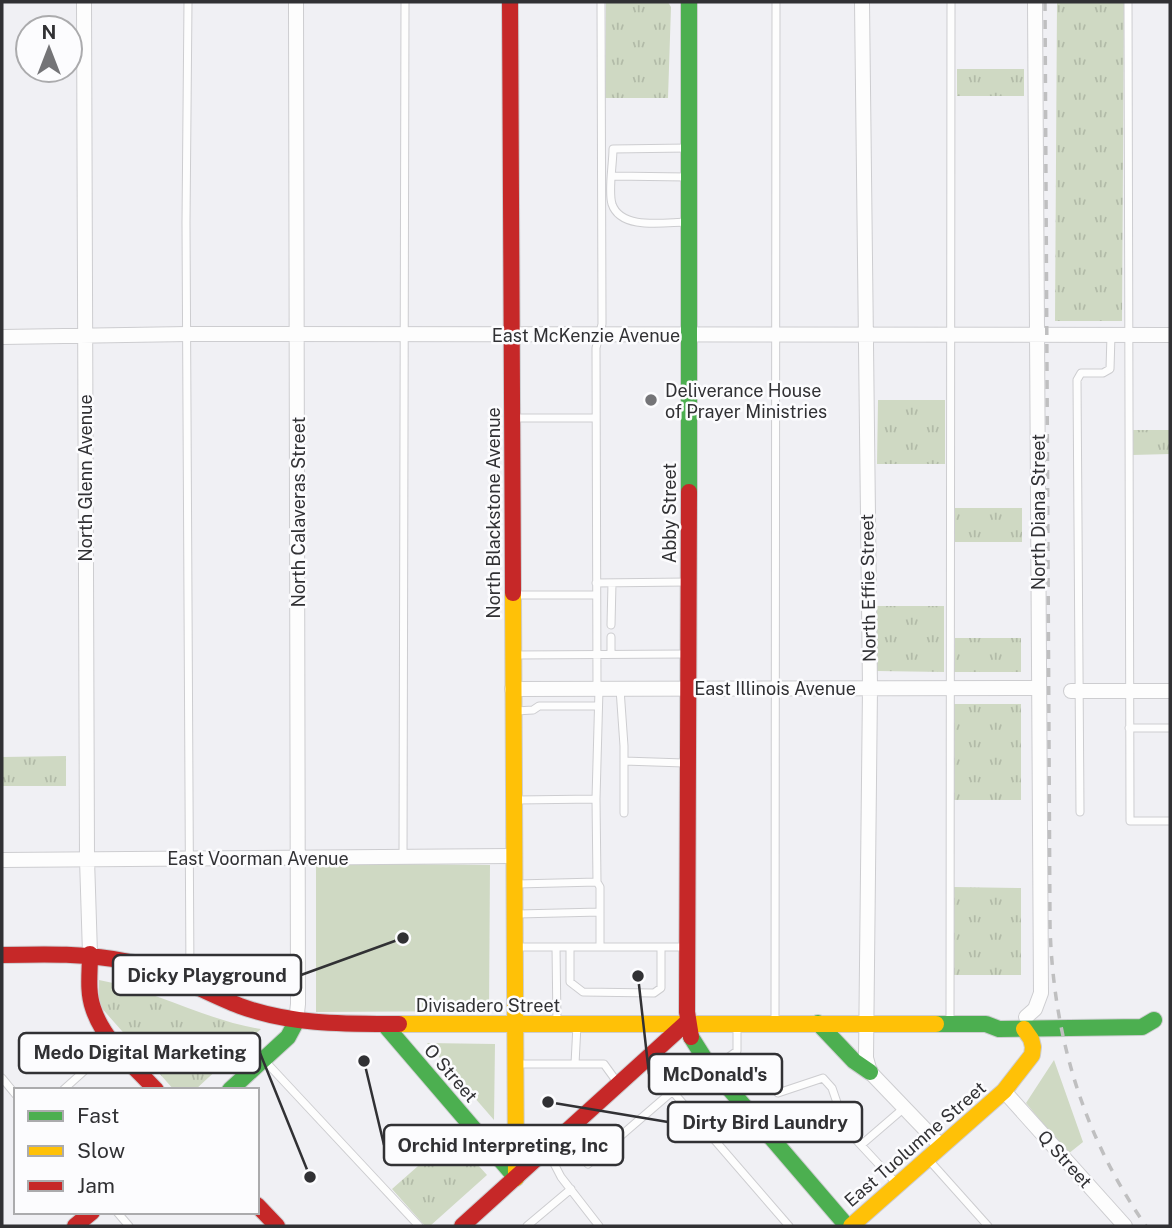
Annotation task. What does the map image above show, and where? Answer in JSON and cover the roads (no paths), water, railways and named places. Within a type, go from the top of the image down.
[{"type":"main road","name":"North Blackstone Avenue","points":[[510,2],[516,1178]]},
{"type":"main road","name":"Abby Street","points":[[686,1023],[689,2]]},
{"type":"main road","name":"Divisadero Street","points":[[2,955],[90,954],[126,960],[190,983],[231,1002],[296,1022],[986,1024],[999,1029],[1025,1023],[1141,1015],[1162,1020]]},
{"type":"main road","points":[[90,954],[93,1012],[154,1088]]},
{"type":"main road","name":"Divisadero Street","points":[[1025,1023],[1049,1028],[1142,1027],[1162,1020]]},
{"type":"main road","points":[[232,1088],[288,1037],[296,1022]]},
{"type":"main road","points":[[462,1226],[686,1023],[709,1066],[849,1226]]},
{"type":"main road","points":[[818,1023],[854,1061],[870,1072]]},
{"type":"main road","name":"East Tuolumne Street","points":[[849,1226],[1004,1091],[1008,1082],[1025,1067],[1032,1053],[1032,1040],[1025,1023]]},
{"type":"main road","name":"O Street","points":[[384,1024],[516,1178]]},
{"type":"main road","name":"East Tuolumne Street","points":[[1004,1091],[1014,1089],[1034,1070],[1041,1058],[1044,1038],[1049,1028]]},
{"type":"main road","points":[[259,1207],[276,1226]]},
{"type":"main road","points":[[75,1226],[90,1214]]},
{"type":"street","name":"North Glenn Avenue","points":[[85,2],[87,859],[90,954]]},
{"type":"street","name":"North Calaveras Street","points":[[296,2],[296,1022]]},
{"type":"street","name":"North Effie Street","points":[[862,2],[870,688],[866,1058],[870,1072]]},
{"type":"street","name":"North Diana Street","points":[[1025,1023],[1038,1004],[1041,993],[1035,2]]},
{"type":"street","name":"East McKenzie Avenue","points":[[2,337],[188,334],[1170,335]]},
{"type":"street","name":"East Illinois Avenue","points":[[512,689],[1038,688]]},
{"type":"street","points":[[1075,691],[1170,691]]},
{"type":"street","name":"East Voorman Avenue","points":[[2,860],[513,856]]},
{"type":"street","points":[[870,1072],[941,1146]]},
{"type":"street","name":"Q Street","points":[[1004,1091],[1125,1226]]},
{"type":"lane","points":[[188,2],[186,222],[190,983]]},
{"type":"lane","points":[[403,857],[405,2]]},
{"type":"lane","points":[[600,947],[596,799],[596,348],[602,324],[601,2]]},
{"type":"lane","points":[[775,1023],[776,2]]},
{"type":"lane","points":[[950,1024],[951,2]]},
{"type":"lane","points":[[1128,2],[1130,821],[1170,821]]},
{"type":"lane","points":[[688,148],[614,149],[612,205],[621,217],[630,221],[688,222]]},
{"type":"lane","points":[[613,176],[688,177]]},
{"type":"lane","points":[[1080,812],[1075,691],[1077,380],[1081,373],[1103,373],[1110,369],[1111,335]]},
{"type":"lane","points":[[512,418],[596,418]]},
{"type":"lane","points":[[596,583],[688,582]]},
{"type":"lane","points":[[611,625],[612,583]]},
{"type":"lane","points":[[512,596],[596,595]]},
{"type":"lane","points":[[611,637],[611,654]]},
{"type":"lane","points":[[512,655],[688,654]]},
{"type":"lane","points":[[538,689],[539,706]]},
{"type":"lane","points":[[620,689],[624,813]]},
{"type":"lane","points":[[512,711],[533,710],[539,706],[597,706]]},
{"type":"lane","points":[[1129,728],[1170,728]]},
{"type":"lane","points":[[624,761],[688,763]]},
{"type":"lane","points":[[513,800],[596,799]]},
{"type":"lane","points":[[514,884],[597,882]]},
{"type":"lane","points":[[514,915],[600,912]]},
{"type":"lane","points":[[514,947],[688,947]]},
{"type":"lane","points":[[556,947],[557,1024]]},
{"type":"lane","points":[[569,947],[570,982],[583,992],[654,993],[661,988],[661,947]]},
{"type":"lane","points":[[562,1136],[588,1164],[673,1092],[709,1066],[737,1051],[737,1023]]},
{"type":"lane","points":[[575,1064],[578,1024]]},
{"type":"lane","points":[[65,1088],[116,1042]]},
{"type":"lane","points":[[264,1059],[419,1226]]},
{"type":"lane","points":[[514,1063],[604,1064],[618,1083]]},
{"type":"lane","points":[[2,1078],[14,1093]]},
{"type":"lane","points":[[778,1093],[823,1078],[832,1088],[846,1129],[898,1185]]},
{"type":"lane","points":[[673,1092],[789,1226]]},
{"type":"lane","points":[[861,1145],[904,1108]]},
{"type":"lane","points":[[547,1150],[561,1177],[599,1226]]},
{"type":"lane","points":[[927,1158],[988,1226]]},
{"type":"lane","points":[[527,1226],[571,1189]]},
{"type":"railway","points":[[1045,2],[1052,966],[1065,1045],[1089,1120],[1124,1192],[1146,1226]]},
{"type":"place","name":"Deliverance House of Prayer Ministries","points":[[651,400]]},
{"type":"place","name":"Dicky Playground","points":[[403,938]]},
{"type":"place","name":"McDonald's","points":[[638,976]]},
{"type":"place","name":"Orchid Interpreting, Inc","points":[[364,1061]]},
{"type":"place","name":"Dirty Bird Laundry","points":[[548,1102]]},
{"type":"place","name":"Medo Digital Marketing","points":[[310,1177]]}]
